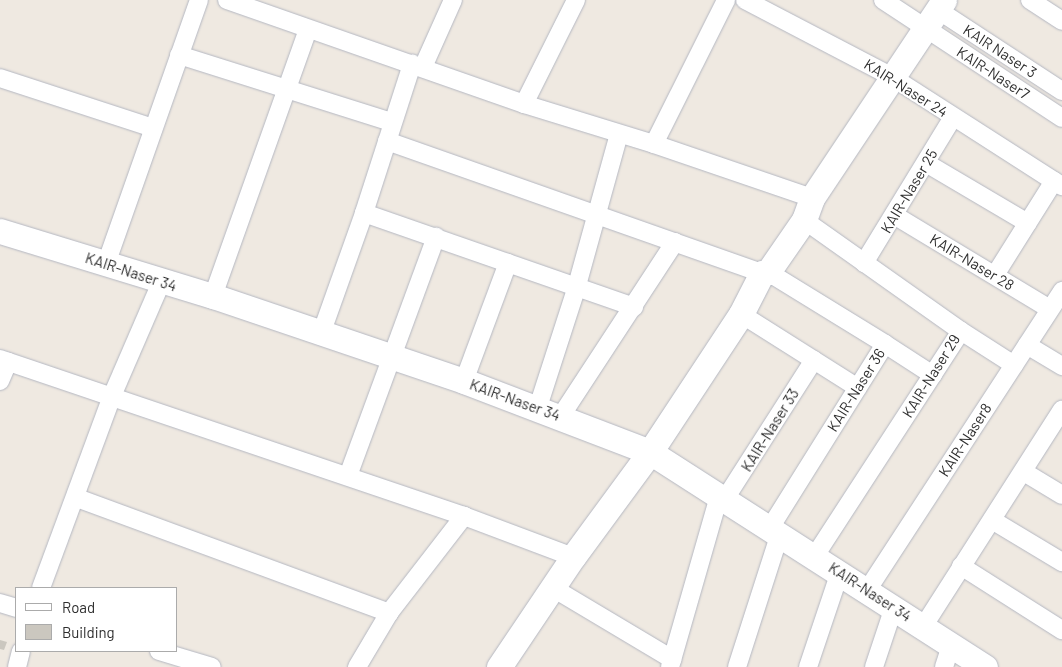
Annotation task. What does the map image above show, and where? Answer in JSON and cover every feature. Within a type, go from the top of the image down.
[{"type":"street","points":[[106,264],[199,0]]},
{"type":"street","name":"KAIR-Naser 29","points":[[227,0],[418,65],[524,104],[654,144],[808,209],[864,263],[961,332],[815,556]]},
{"type":"street","points":[[321,334],[364,213],[392,122],[418,65],[454,0]]},
{"type":"street","points":[[524,104],[576,0]]},
{"type":"street","points":[[654,144],[726,0]]},
{"type":"street","name":"KAIR-Naser 24","points":[[745,0],[892,77],[1058,184]]},
{"type":"street","points":[[499,667],[573,557],[650,452],[741,314],[765,273],[892,77],[936,13],[883,0]]},
{"type":"street","points":[[1030,0],[1062,21]]},
{"type":"street","name":"KAIR Naser 3","points":[[936,13],[1062,91]]},
{"type":"street","name":"KAIR-Naser7","points":[[936,13],[1062,118]]},
{"type":"street","points":[[213,296],[288,91],[308,29]]},
{"type":"street","points":[[179,55],[288,91],[392,122]]},
{"type":"street","points":[[0,78],[153,128]]},
{"type":"street","name":"KAIR-Naser 25","points":[[864,263],[953,118]]},
{"type":"street","points":[[538,407],[576,289],[619,134]]},
{"type":"street","name":"KAIR-Naser 36","points":[[387,141],[596,212],[765,273],[885,344],[775,530],[737,667]]},
{"type":"street","points":[[926,163],[1028,223]]},
{"type":"street","points":[[995,275],[1028,223],[1058,184]]},
{"type":"street","points":[[364,213],[436,237],[576,289],[634,307]]},
{"type":"street","name":"KAIR-Naser 28","points":[[894,215],[1050,309]]},
{"type":"street","name":"KAIR-Naser 34","points":[[0,230],[161,283],[213,296],[464,381],[538,407],[650,452],[868,589],[923,627],[948,657],[985,667]]},
{"type":"street","points":[[348,476],[394,358],[436,237]]},
{"type":"street","points":[[561,416],[675,242]]},
{"type":"street","points":[[464,381],[508,263]]},
{"type":"street","points":[[41,587],[77,498],[112,396],[161,283]]},
{"type":"street","name":"KAIR-Naser8","points":[[868,589],[1062,291]]},
{"type":"street","points":[[741,314],[858,388]]},
{"type":"street","points":[[961,332],[1014,365]]},
{"type":"street","points":[[885,344],[933,375]]},
{"type":"street","points":[[1027,345],[1062,366]]},
{"type":"street","points":[[0,381],[4,360],[464,516],[573,557]]},
{"type":"street","name":"KAIR-Naser 33","points":[[671,663],[722,498],[814,360]]},
{"type":"street","points":[[923,627],[961,566],[1060,420]]},
{"type":"street","points":[[1024,472],[1062,495]]},
{"type":"street","points":[[77,498],[389,613]]},
{"type":"street","points":[[357,667],[389,613],[464,516]]},
{"type":"street","points":[[992,520],[1062,562]]},
{"type":"street","points":[[961,566],[1062,630]]},
{"type":"street","points":[[808,667],[840,572]]},
{"type":"street","points":[[553,588],[671,663]]},
{"type":"street","points":[[0,603],[15,608]]},
{"type":"street","points":[[874,667],[894,607]]},
{"type":"street","points":[[17,667],[21,652]]},
{"type":"street","points":[[162,652],[212,667]]},
{"type":"building","points":[[0,640],[7,642],[4,650],[0,649]]}]
